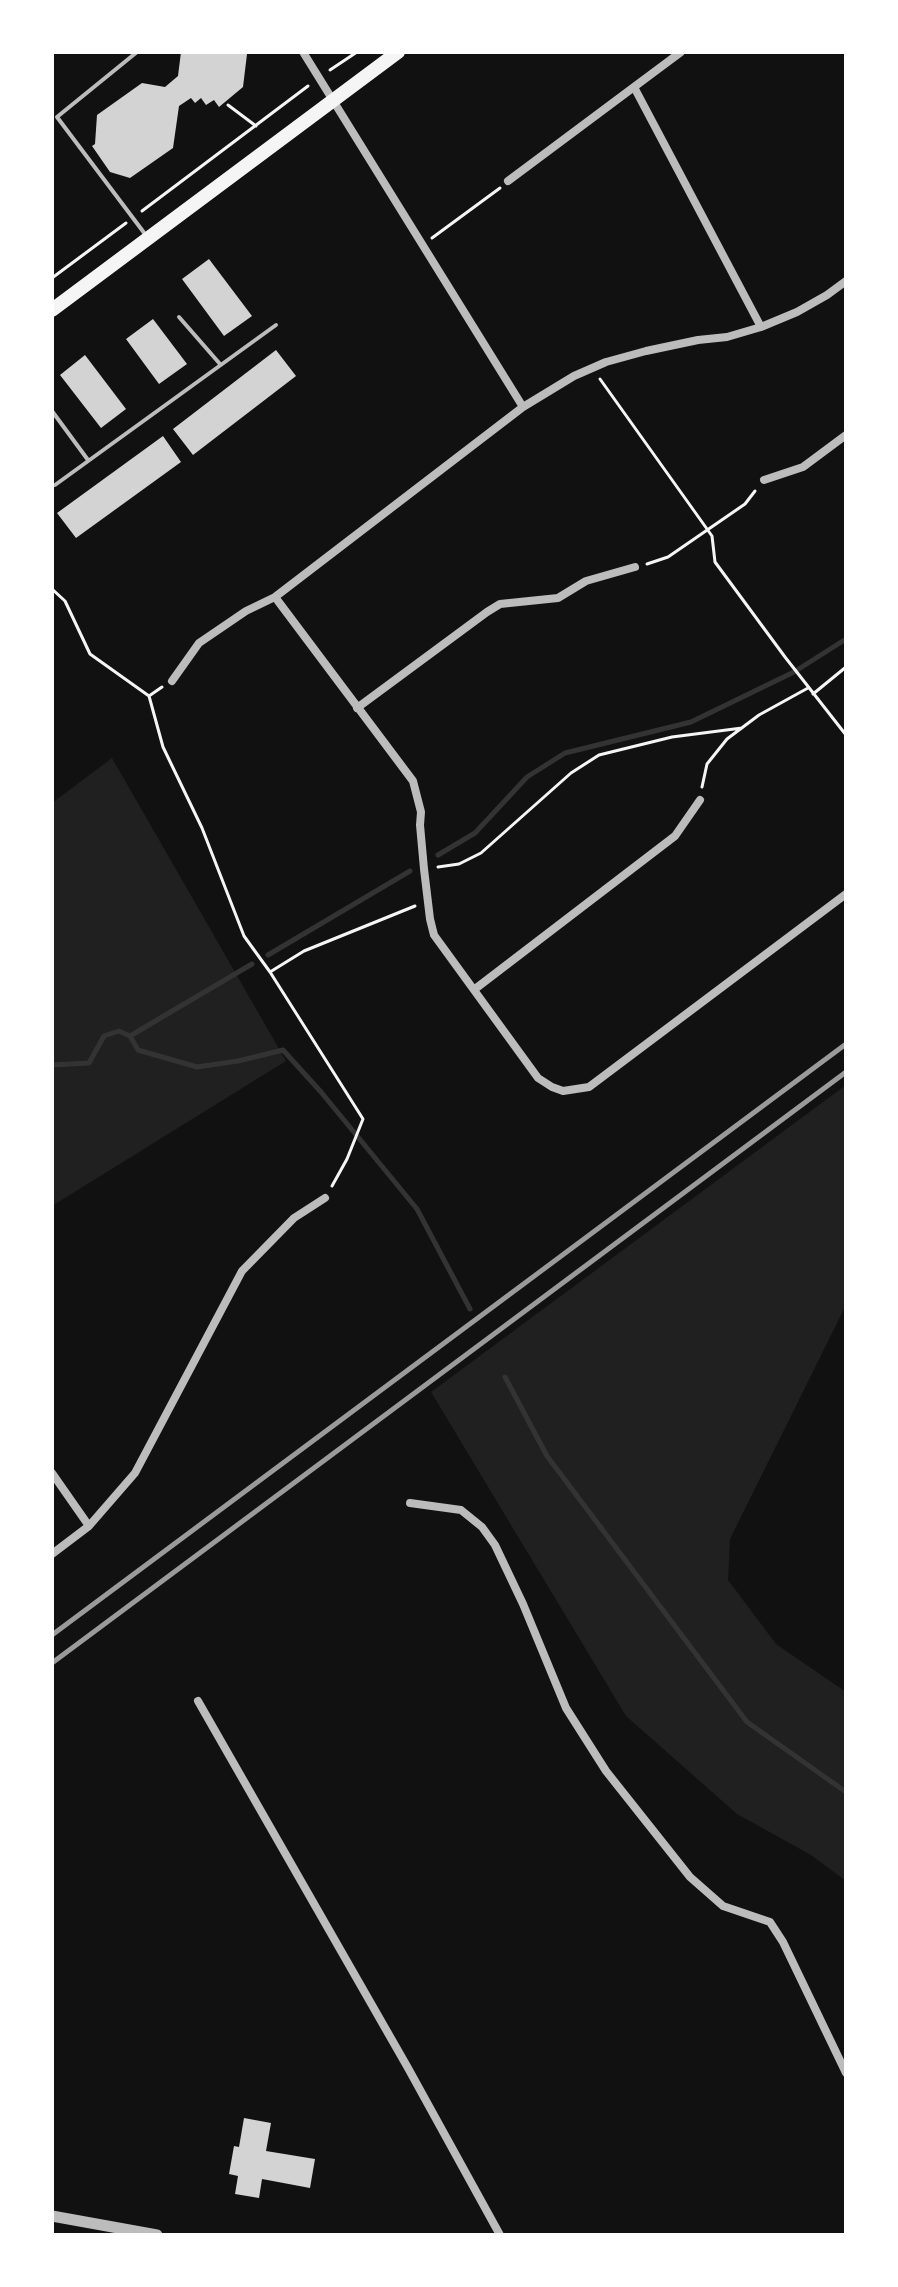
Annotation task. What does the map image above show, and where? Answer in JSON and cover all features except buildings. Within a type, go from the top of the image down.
[{"type":"main road","points":[[52,310],[398,52]]},
{"type":"street","points":[[303,52],[523,407]]},
{"type":"street","points":[[508,181],[681,52]]},
{"type":"street","points":[[634,87],[761,327]]},
{"type":"street","points":[[172,681],[199,643],[246,611],[275,597],[523,407],[574,376],[606,362],[646,351],[727,337],[761,327],[797,312],[846,281]]},
{"type":"street","points":[[764,480],[803,467],[846,435]]},
{"type":"street","points":[[357,708],[500,604],[558,598],[586,581],[635,567]]},
{"type":"street","points":[[275,597],[413,781],[421,812],[424,869],[434,935],[538,1078],[552,1087],[563,1091],[589,1087],[846,894]]},
{"type":"street","points":[[475,989],[675,836],[700,800]]},
{"type":"street","points":[[52,1554],[89,1526],[135,1473],[242,1271],[294,1218],[325,1198]]},
{"type":"street","points":[[52,1473],[89,1526]]},
{"type":"street","points":[[410,1503],[461,1510],[482,1527],[495,1545],[523,1604],[566,1708],[606,1771],[690,1877],[723,1906],[770,1922],[783,1942],[846,2073]]},
{"type":"street","points":[[198,1701],[500,2235]]},
{"type":"street","points":[[52,2216],[131,2233],[157,2235]]},
{"type":"lane","points":[[137,52],[57,117],[149,240]]},
{"type":"lane","points":[[179,317],[220,364]]},
{"type":"lane","points":[[55,485],[276,325]]},
{"type":"lane","points":[[52,411],[88,460]]},
{"type":"path","points":[[343,60],[357,52]]},
{"type":"path","points":[[52,278],[294,96]]},
{"type":"path","points":[[228,105],[256,126]]},
{"type":"path","points":[[423,245],[508,181]]},
{"type":"path","points":[[592,369],[712,536],[715,562],[846,735]]},
{"type":"path","points":[[635,567],[668,557],[745,504],[764,480]]},
{"type":"path","points":[[52,589],[65,601],[90,654],[149,696],[163,747],[202,828],[244,936],[363,1119],[347,1159],[325,1198]]},
{"type":"path","points":[[813,694],[846,667]]},
{"type":"path","points":[[700,800],[707,764],[727,739],[759,715],[808,688]]},
{"type":"path","points":[[424,869],[459,864],[481,853],[571,773],[599,755],[672,737],[742,728]]},
{"type":"path","points":[[270,972],[304,951],[428,900]]},
{"type":"shaded area","points":[[112,758],[286,1061],[52,1206],[52,803]]},
{"type":"shaded area","points":[[846,1085],[846,1305],[730,1539],[728,1580],[776,1644],[846,1692],[846,1881],[811,1855],[737,1814],[626,1716],[431,1392]]},
{"type":"waterway","points":[[438,855],[475,833],[527,777],[565,753],[691,722],[794,672],[846,639]]},
{"type":"waterway","points":[[268,955],[410,871]]},
{"type":"waterway","points":[[130,1036],[252,964]]},
{"type":"waterway","points":[[52,1065],[89,1063],[104,1036],[119,1031],[130,1036],[138,1050],[197,1067],[283,1050],[417,1209],[470,1309]]},
{"type":"waterway","points":[[505,1377],[547,1456],[747,1722],[846,1792]]},
{"type":"railway","points":[[52,1635],[846,1044]]},
{"type":"railway","points":[[52,1663],[846,1072]]}]
